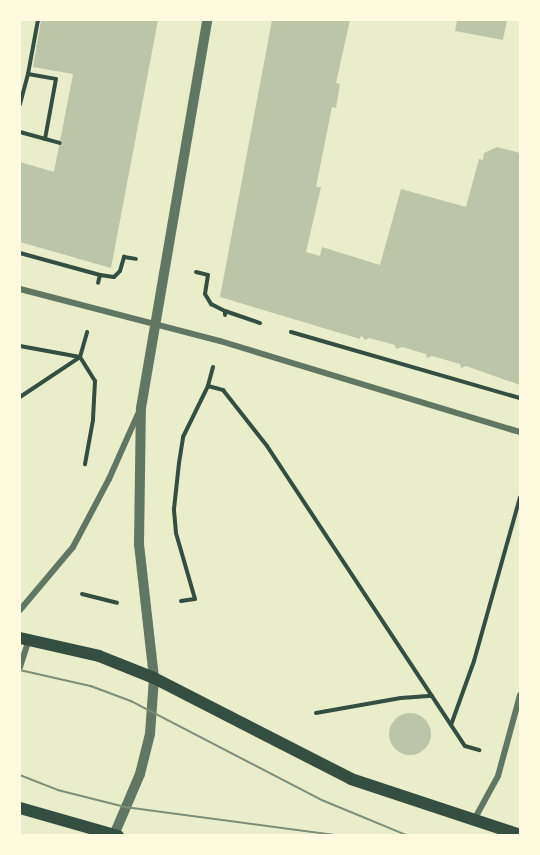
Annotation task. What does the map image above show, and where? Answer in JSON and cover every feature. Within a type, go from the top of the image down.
[{"type":"main road","points":[[24,638],[99,656],[154,678],[351,779],[520,835]]},
{"type":"main road","points":[[20,808],[115,835]]},
{"type":"street","points":[[115,835],[140,774],[150,734],[154,678],[140,544],[141,408],[207,20]]},
{"type":"street","points":[[20,289],[220,341],[520,432]]},
{"type":"street","points":[[20,610],[73,547],[109,479],[141,408]]},
{"type":"street","points":[[20,667],[24,638]]},
{"type":"street","points":[[474,820],[498,776],[520,695]]},
{"type":"path","points":[[20,104],[38,20]]},
{"type":"path","points":[[28,74],[56,79],[45,139]]},
{"type":"path","points":[[20,132],[60,143]]},
{"type":"path","points":[[20,253],[114,277],[120,271],[124,257],[136,259]]},
{"type":"path","points":[[195,272],[208,275],[205,294],[211,304],[264,324]]},
{"type":"path","points":[[97,288],[100,275]]},
{"type":"path","points":[[225,311],[225,324]]},
{"type":"path","points":[[20,397],[80,357],[88,328]]},
{"type":"path","points":[[284,330],[520,398]]},
{"type":"path","points":[[20,346],[80,357],[95,381],[93,420],[84,469]]},
{"type":"path","points":[[181,601],[195,598],[176,533],[174,509],[179,463],[183,437],[208,386],[213,367]]},
{"type":"path","points":[[208,386],[223,390],[267,446],[362,586],[465,746],[485,751]]},
{"type":"path","points":[[451,725],[474,661],[520,497]]},
{"type":"path","points":[[82,594],[123,604]]},
{"type":"path","points":[[316,713],[401,698],[432,696]]},
{"type":"building","points":[[41,20],[158,20],[111,268],[20,242],[20,162],[54,172],[73,74],[33,67]]},
{"type":"building","points":[[272,20],[350,20],[336,83],[340,84],[336,108],[332,107],[316,187],[321,187],[306,252],[320,256],[322,247],[380,265],[401,189],[466,207],[479,159],[483,160],[484,153],[497,147],[520,153],[520,385],[466,366],[461,368],[460,364],[432,356],[427,358],[426,354],[402,347],[396,349],[395,345],[369,338],[365,340],[361,335],[360,339],[220,297]]},
{"type":"building","points":[[457,20],[507,20],[503,40],[455,31]]},
{"type":"building","points":[[410,713],[425,719],[431,734],[425,749],[410,755],[395,749],[389,734],[395,719]]},
{"type":"tram line","points":[[20,670],[91,686],[131,701],[322,800],[409,836]]},
{"type":"tram line","points":[[20,775],[58,790],[125,807],[342,836]]}]
